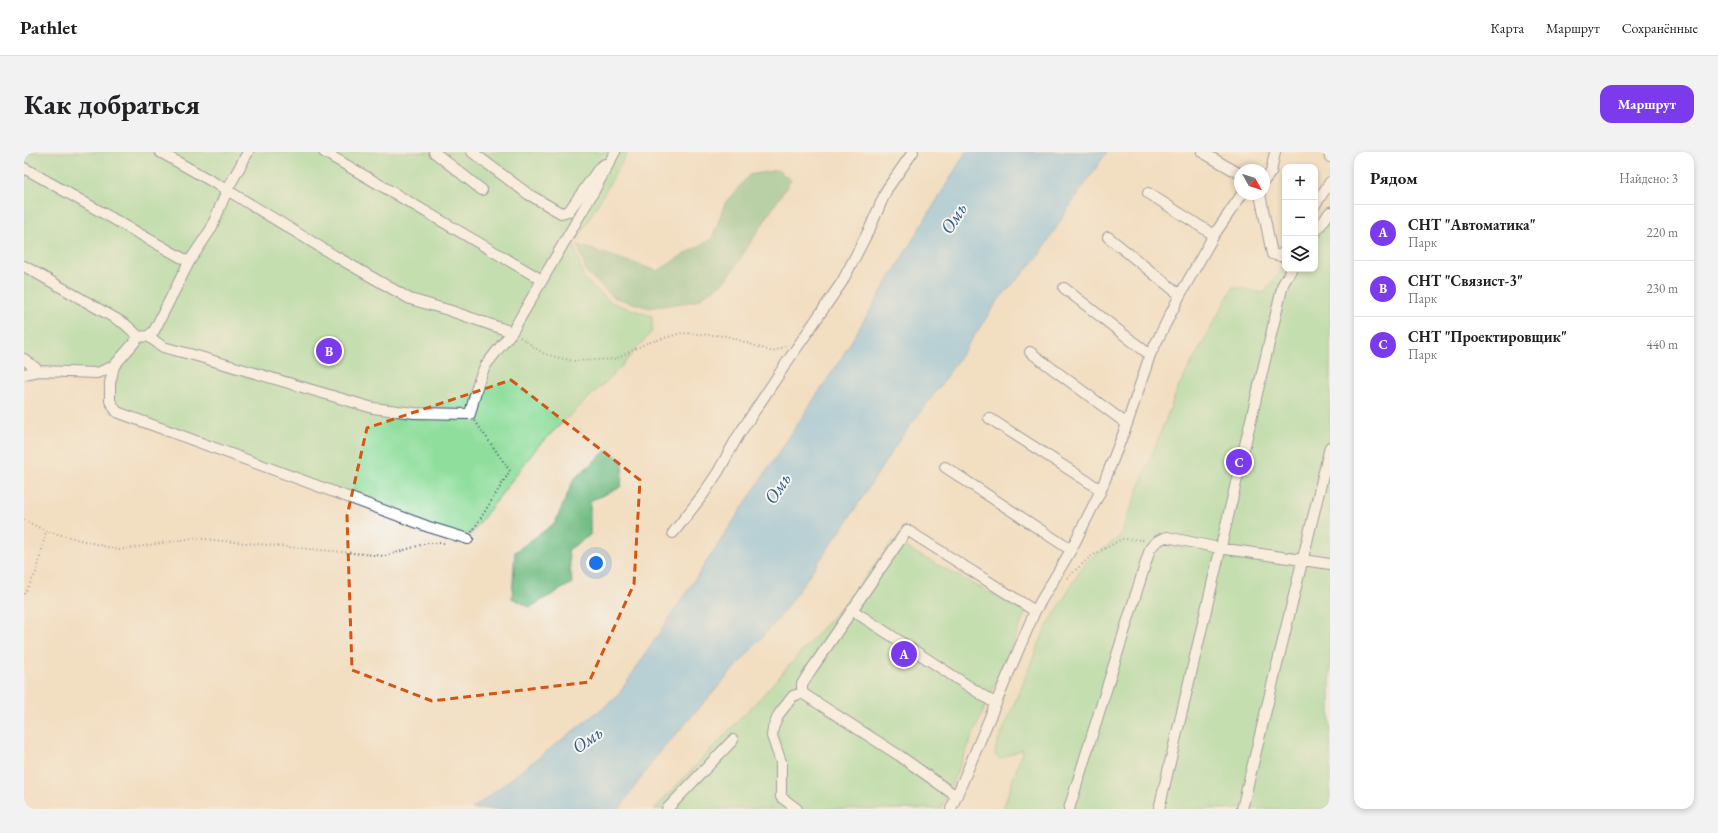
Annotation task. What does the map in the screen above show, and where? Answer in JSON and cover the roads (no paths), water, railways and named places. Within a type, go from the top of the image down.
[{"type":"street","points":[[160,152],[227,190],[335,256],[410,299],[448,310],[512,332]]},
{"type":"street","points":[[24,374],[39,371],[97,373],[114,366],[143,337],[154,331],[190,262],[211,229],[227,190],[248,152]]},
{"type":"street","points":[[324,152],[542,280]]},
{"type":"street","points":[[434,152],[482,190]]},
{"type":"street","points":[[472,152],[528,194],[561,213],[569,211],[600,167],[612,156]]},
{"type":"street","points":[[673,533],[706,490],[766,393],[842,282],[870,228],[887,189],[913,152]]},
{"type":"street","points":[[1202,152],[1234,171]]},
{"type":"street","points":[[1270,173],[1275,152]]},
{"type":"street","points":[[1329,152],[1330,157]]},
{"type":"street","points":[[24,266],[124,324],[143,337],[163,347],[373,408],[414,413],[470,414],[478,383],[485,366],[512,332],[594,191],[612,156]]},
{"type":"street","points":[[24,168],[190,262]]},
{"type":"street","points":[[1318,200],[1330,182]]},
{"type":"street","points":[[1148,193],[1214,235]]},
{"type":"street","points":[[951,809],[1035,611],[1072,550],[1101,490],[1127,424],[1150,355],[1180,294],[1214,235],[1238,200]]},
{"type":"street","points":[[1261,200],[1272,254],[1281,256],[1282,254]]},
{"type":"street","points":[[1318,229],[1330,212]]},
{"type":"street","points":[[1108,237],[1180,294]]},
{"type":"street","points":[[1159,809],[1283,284],[1290,272]]},
{"type":"street","points":[[1064,288],[1150,355]]},
{"type":"street","points":[[1030,352],[1127,424]]},
{"type":"street","points":[[24,359],[39,371]]},
{"type":"street","points":[[114,366],[110,383],[110,401],[117,412],[430,527],[468,539]]},
{"type":"street","points":[[989,418],[1101,490]]},
{"type":"street","points":[[1242,809],[1330,447]]},
{"type":"street","points":[[945,467],[1072,550]]},
{"type":"street","points":[[802,692],[802,684],[811,670],[907,530],[1035,611]]},
{"type":"street","points":[[1069,809],[1150,549],[1155,542],[1167,537],[1220,548],[1330,564]]},
{"type":"street","points":[[852,610],[996,704]]},
{"type":"street","points":[[802,692],[900,756],[956,796]]},
{"type":"street","points":[[797,809],[781,797],[781,762],[772,736],[773,728],[784,708],[793,696],[802,692]]},
{"type":"street","points":[[666,809],[733,740]]},
{"type":"water","name":"Омь","points":[[966,152],[1107,152],[1067,210],[1039,256],[999,299],[941,385],[899,440],[846,523],[779,618],[655,758],[619,809],[472,809],[617,697],[840,360]]},
{"type":"place","name":"СНТ \"Связист-3\"","points":[[329,351]]},
{"type":"place","name":"СНТ \"Проектировщик\"","points":[[1239,462]]},
{"type":"place","name":"СНТ \"Автоматика\"","points":[[904,654]]}]
